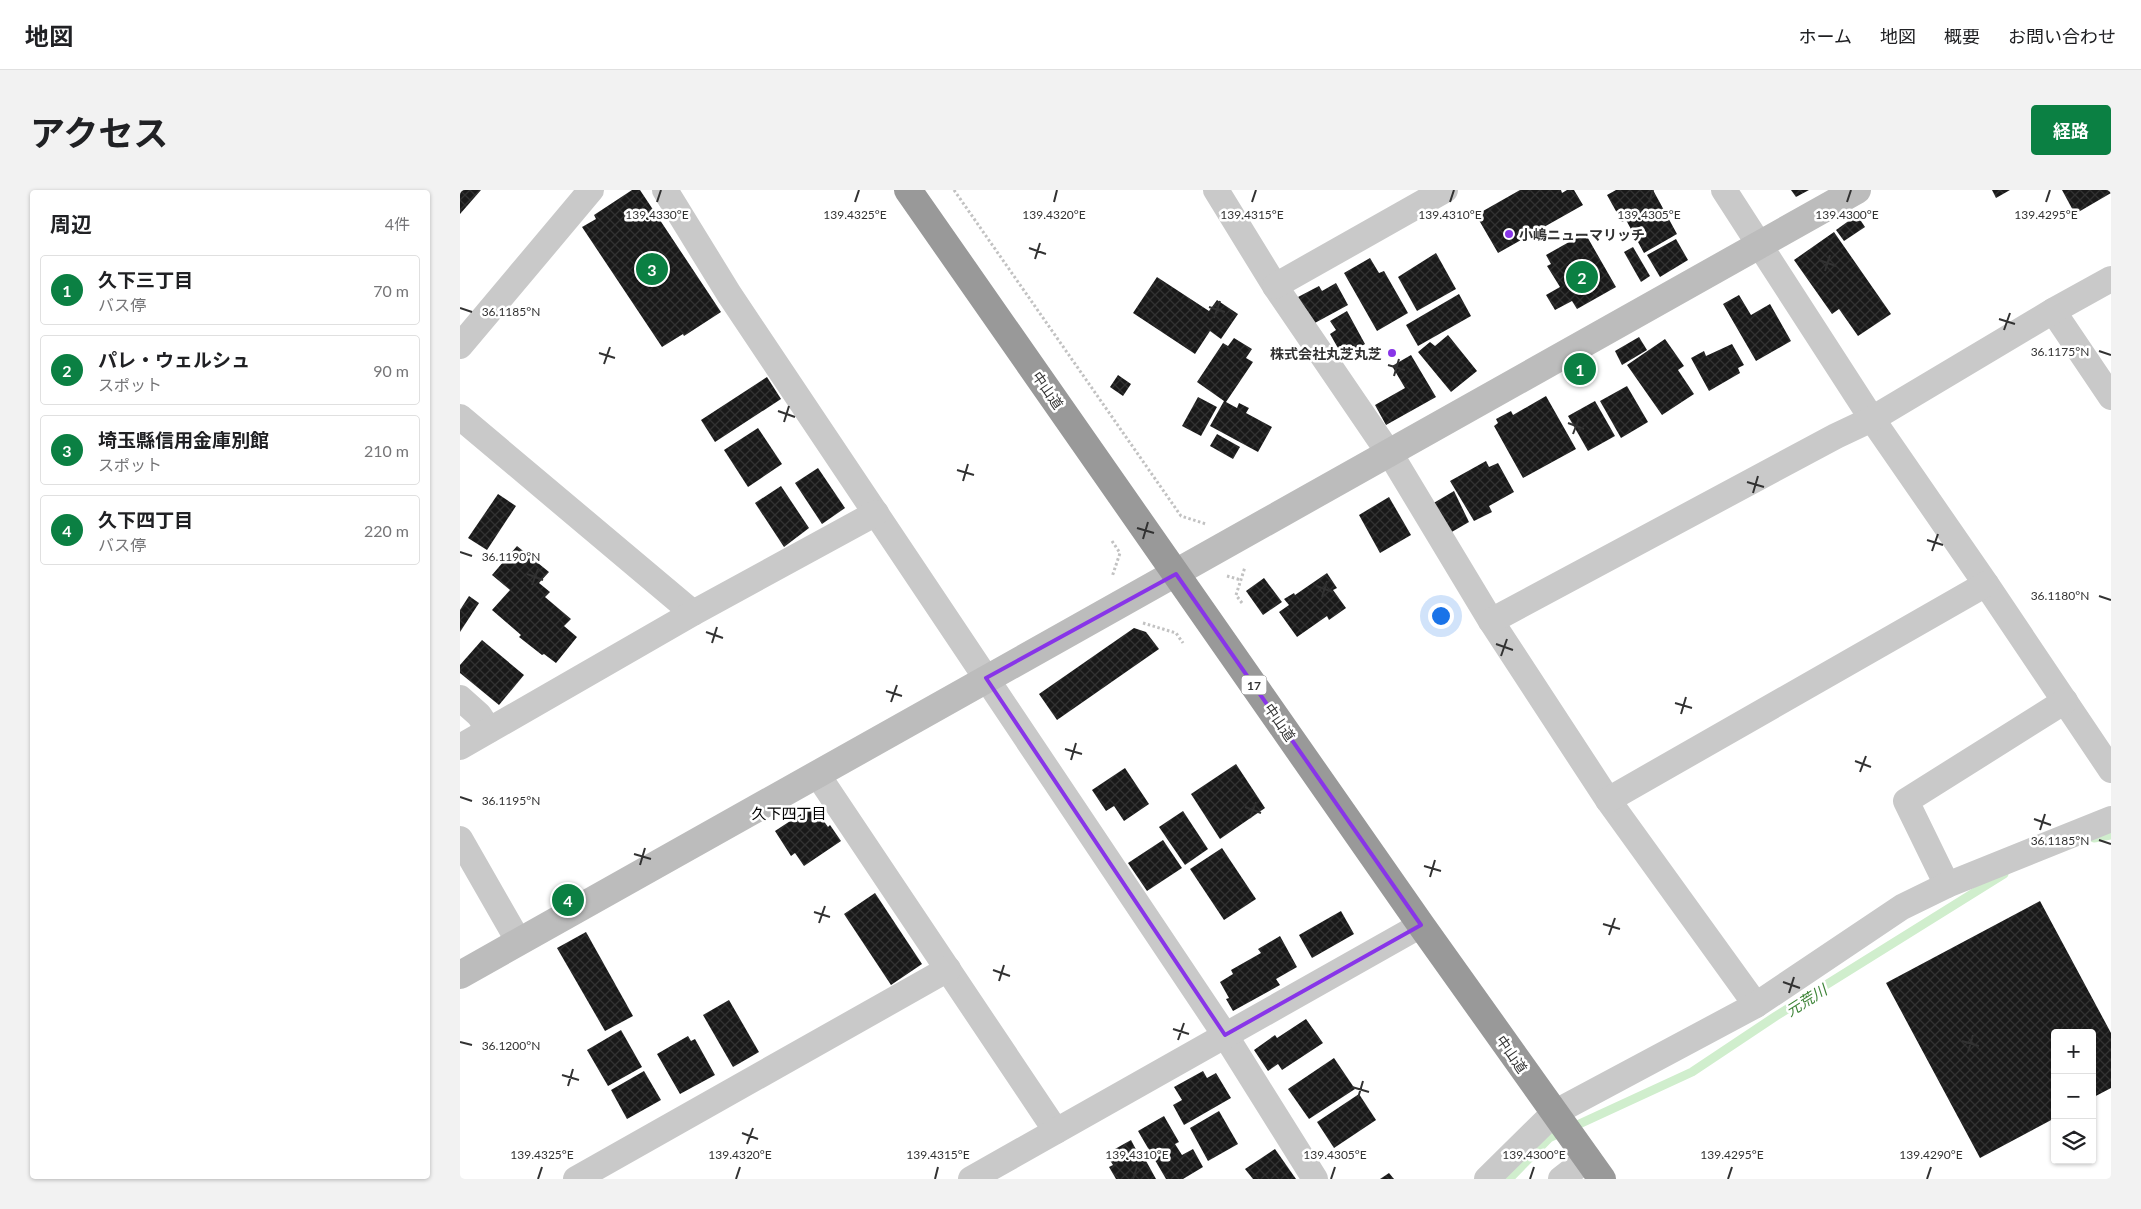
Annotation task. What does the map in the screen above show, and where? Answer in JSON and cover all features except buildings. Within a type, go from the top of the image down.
[{"type":"highway","name":"中山道","points":[[908,190],[1421,925],[1595,1168]]},
{"type":"street","points":[[460,346],[592,190]]},
{"type":"street","points":[[665,190],[729,294],[1225,1035],[1314,1179]]},
{"type":"street","points":[[1216,190],[1275,286],[1389,454],[1491,621],[1608,800],[1756,1004]]},
{"type":"street","points":[[1275,286],[1445,190]]},
{"type":"street","points":[[1724,190],[1872,419],[2111,770]]},
{"type":"street","points":[[460,975],[1857,190]]},
{"type":"street","points":[[1491,621],[1836,436],[1872,419],[2111,278]]},
{"type":"street","points":[[2053,311],[2111,397]]},
{"type":"street","points":[[460,417],[693,614]]},
{"type":"street","points":[[460,747],[693,614],[876,514]]},
{"type":"street","points":[[1608,800],[1986,584]]},
{"type":"street","points":[[460,698],[479,715],[488,730]]},
{"type":"street","points":[[1947,885],[1906,801],[2065,701]]},
{"type":"street","points":[[817,774],[1056,1131]]},
{"type":"street","points":[[1487,1179],[1554,1113],[1756,1004],[1902,908],[1947,885],[2111,820]]},
{"type":"street","points":[[460,839],[519,942]]},
{"type":"street","points":[[981,1177],[1056,1131],[1421,925]]},
{"type":"street","points":[[576,1179],[948,969]]},
{"type":"street","points":[[1561,1179],[1595,1168]]},
{"type":"path","points":[[954,190],[1181,516]]},
{"type":"path","points":[[1112,541],[1120,553]]},
{"type":"path","points":[[1222,575],[1241,580]]},
{"type":"path","points":[[1236,595],[1242,602]]},
{"type":"path","points":[[1136,621],[1176,633],[1183,643]]},
{"type":"highlighted area","points":[[1176,574],[1421,925],[1225,1035],[986,678]]},
{"type":"waterway","name":"元荒川","points":[[2094,838],[2111,835]]},
{"type":"waterway","name":"元荒川","points":[[1509,1179],[1549,1138],[1692,1072],[1776,1016],[2004,874]]},
{"type":"place","name":"小嶋ニューマリッチ","points":[[1509,234]]},
{"type":"place","name":"埼玉縣信用金庫別館","points":[[652,269]]},
{"type":"place","name":"パレ・ウェルシュ","points":[[1582,277]]},
{"type":"place","name":"株式会社丸芝丸芝","points":[[1392,353]]},
{"type":"place","name":"久下三丁目","points":[[1580,369]]},
{"type":"place","name":"久下四丁目","points":[[568,900]]},
{"type":"district","name":"久下四丁目","points":[[789,813]]}]
